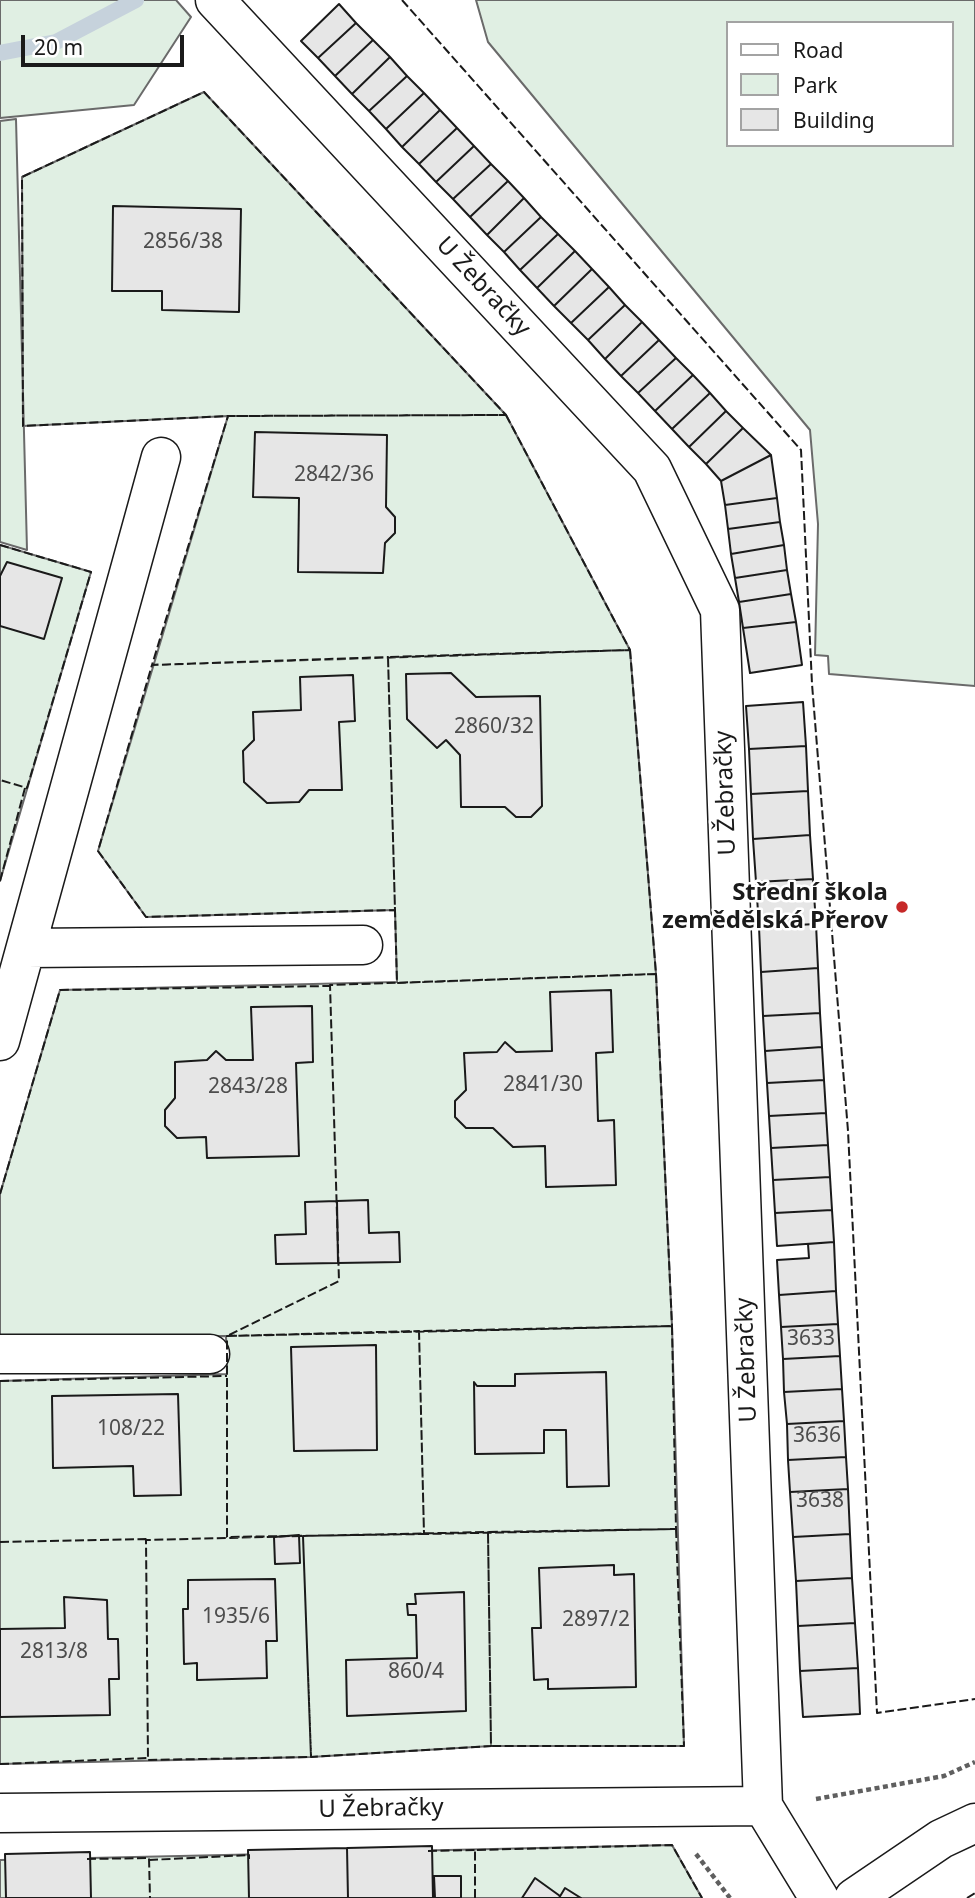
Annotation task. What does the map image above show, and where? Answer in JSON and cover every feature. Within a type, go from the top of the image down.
[{"type":"street","name":"U Žebračky","points":[[218,4],[652,469],[720,610],[763,1806],[819,1898]]},
{"type":"street","points":[[0,1041],[161,457]]},
{"type":"street","points":[[27,948],[363,945]]},
{"type":"street","points":[[0,1354],[211,1354]]},
{"type":"street","name":"U Žebračky","points":[[0,1813],[763,1806]]},
{"type":"street","points":[[854,1898],[918,1853],[975,1823]]},
{"type":"path","points":[[763,1806],[867,1792],[944,1776],[975,1762]]},
{"type":"path","points":[[689,1844],[730,1898]]},
{"type":"green space","points":[[0,0],[176,0],[191,17],[134,105],[0,118]]},
{"type":"green space","points":[[476,0],[975,0],[975,686],[829,674],[828,656],[815,655],[818,524],[810,430],[488,42]]},
{"type":"green space","points":[[204,92],[506,415],[630,650],[656,974],[672,1326],[684,1746],[491,1746],[311,1757],[0,1764],[0,1381],[227,1374],[226,1336],[0,1338],[0,1194],[60,990],[397,982],[395,910],[146,917],[98,851],[228,416],[23,426],[22,177]]},
{"type":"green space","points":[[16,119],[27,550],[0,542],[0,121]]},
{"type":"green space","points":[[0,545],[91,572],[0,881]]},
{"type":"green space","points":[[672,1845],[702,1898],[0,1898],[0,1860]]},
{"type":"building","points":[[339,4],[356,23],[318,58],[301,41]]},
{"type":"building","points":[[356,23],[373,40],[335,76],[318,58]]},
{"type":"building","points":[[373,40],[390,57],[352,94],[335,76]]},
{"type":"building","points":[[390,57],[407,76],[369,111],[352,94]]},
{"type":"building","points":[[407,76],[424,93],[386,129],[369,111]]},
{"type":"building","points":[[424,93],[440,110],[402,147],[386,129]]},
{"type":"building","points":[[440,110],[457,128],[419,164],[402,147]]},
{"type":"building","points":[[457,128],[474,146],[436,182],[419,164]]},
{"type":"building","points":[[474,146],[491,164],[453,199],[436,182]]},
{"type":"building","points":[[491,164],[508,181],[470,217],[453,199]]},
{"type":"building","points":[[508,181],[524,198],[487,235],[470,217]]},
{"type":"building","points":[[524,198],[541,217],[504,252],[487,235]]},
{"type":"building","points":[[113,206],[241,209],[239,312],[162,310],[162,291],[112,291]]},
{"type":"building","points":[[541,217],[558,234],[520,270],[504,252]]},
{"type":"building","points":[[558,234],[575,251],[537,288],[520,270]]},
{"type":"building","points":[[575,251],[592,269],[554,306],[537,288]]},
{"type":"building","points":[[592,269],[609,287],[571,323],[554,306]]},
{"type":"building","points":[[609,287],[625,305],[588,340],[571,323]]},
{"type":"building","points":[[625,305],[642,322],[605,359],[588,340]]},
{"type":"building","points":[[642,322],[659,340],[621,376],[605,359]]},
{"type":"building","points":[[659,340],[676,358],[638,393],[621,376]]},
{"type":"building","points":[[676,358],[693,375],[655,411],[638,393]]},
{"type":"building","points":[[693,375],[710,393],[672,429],[655,411]]},
{"type":"building","points":[[710,393],[726,411],[689,447],[672,429]]},
{"type":"building","points":[[726,411],[743,428],[706,464],[689,447]]},
{"type":"building","points":[[743,428],[771,455],[721,481],[706,464]]},
{"type":"building","points":[[255,432],[387,435],[386,507],[395,517],[395,533],[385,543],[383,573],[298,572],[299,498],[253,497]]},
{"type":"building","points":[[771,455],[777,498],[725,505],[721,481]]},
{"type":"building","points":[[777,498],[780,522],[728,529],[725,505]]},
{"type":"building","points":[[780,522],[784,545],[731,554],[728,529]]},
{"type":"building","points":[[784,545],[787,570],[735,578],[731,554]]},
{"type":"building","points":[[7,562],[62,578],[44,639],[0,626],[0,576]]},
{"type":"building","points":[[787,570],[791,594],[739,602],[735,578]]},
{"type":"building","points":[[791,594],[796,622],[743,628],[739,602]]},
{"type":"building","points":[[796,622],[802,665],[750,673],[743,628]]},
{"type":"building","points":[[451,673],[476,697],[540,696],[542,806],[531,817],[516,817],[505,807],[461,807],[460,755],[446,740],[437,748],[407,719],[406,674]]},
{"type":"building","points":[[353,675],[355,721],[339,722],[342,790],[309,790],[299,802],[267,803],[244,782],[243,751],[254,740],[253,712],[301,710],[300,677]]},
{"type":"building","points":[[803,702],[806,746],[749,749],[746,706]]},
{"type":"building","points":[[806,746],[808,791],[751,794],[749,749]]},
{"type":"building","points":[[808,791],[810,835],[753,839],[751,794]]},
{"type":"building","points":[[810,835],[813,879],[756,882],[753,839]]},
{"type":"building","points":[[813,879],[816,924],[759,927],[756,882]]},
{"type":"building","points":[[816,924],[818,968],[761,972],[759,927]]},
{"type":"building","points":[[818,968],[820,1013],[763,1016],[761,972]]},
{"type":"building","points":[[611,990],[613,1052],[596,1053],[598,1121],[614,1120],[616,1185],[546,1187],[545,1146],[513,1147],[493,1128],[466,1128],[455,1117],[455,1101],[466,1090],[464,1053],[497,1052],[505,1042],[516,1052],[552,1051],[550,992]]},
{"type":"building","points":[[312,1006],[313,1062],[296,1063],[299,1156],[207,1158],[206,1137],[177,1138],[165,1126],[165,1110],[175,1098],[175,1062],[207,1060],[216,1051],[226,1060],[253,1060],[251,1007]]},
{"type":"building","points":[[820,1013],[822,1047],[765,1051],[763,1016]]},
{"type":"building","points":[[822,1047],[824,1080],[767,1083],[765,1051]]},
{"type":"building","points":[[824,1080],[826,1113],[769,1116],[767,1083]]},
{"type":"building","points":[[826,1113],[828,1145],[771,1148],[769,1116]]},
{"type":"building","points":[[828,1145],[830,1177],[773,1180],[771,1148]]},
{"type":"building","points":[[830,1177],[832,1210],[775,1213],[773,1180]]},
{"type":"building","points":[[368,1200],[369,1233],[399,1232],[400,1262],[338,1263],[337,1201]]},
{"type":"building","points":[[337,1201],[338,1263],[276,1264],[275,1235],[306,1234],[305,1202]]},
{"type":"building","points":[[832,1210],[834,1242],[777,1246],[775,1213]]},
{"type":"building","points":[[834,1242],[836,1291],[779,1295],[777,1260],[809,1258],[808,1244]]},
{"type":"building","points":[[836,1291],[838,1324],[781,1327],[779,1295]]},
{"type":"building","points":[[838,1324],[840,1356],[783,1359],[781,1327]]},
{"type":"building","points":[[376,1345],[377,1450],[294,1451],[291,1347]]},
{"type":"building","points":[[840,1356],[842,1389],[784,1392],[783,1359]]},
{"type":"building","points":[[606,1372],[609,1486],[567,1487],[566,1430],[544,1430],[544,1453],[475,1454],[474,1382],[477,1386],[515,1386],[515,1374]]},
{"type":"building","points":[[842,1389],[844,1421],[787,1424],[784,1392]]},
{"type":"building","points":[[178,1394],[181,1495],[134,1496],[133,1466],[53,1468],[52,1396]]},
{"type":"building","points":[[844,1421],[846,1457],[788,1460],[787,1424]]},
{"type":"building","points":[[846,1457],[848,1489],[790,1492],[788,1460]]},
{"type":"building","points":[[848,1489],[850,1534],[793,1537],[790,1492]]},
{"type":"building","points":[[850,1534],[852,1578],[796,1581],[793,1537]]},
{"type":"building","points":[[299,1535],[300,1563],[275,1564],[274,1537]]},
{"type":"building","points":[[614,1565],[614,1575],[634,1574],[636,1687],[548,1689],[548,1679],[534,1680],[532,1628],[541,1628],[539,1568]]},
{"type":"building","points":[[852,1578],[855,1623],[798,1626],[796,1581]]},
{"type":"building","points":[[275,1579],[277,1641],[266,1641],[267,1678],[197,1680],[197,1663],[184,1664],[183,1609],[188,1609],[188,1580]]},
{"type":"building","points":[[464,1592],[466,1711],[347,1716],[346,1660],[417,1658],[416,1615],[408,1615],[407,1604],[416,1604],[415,1594]]},
{"type":"building","points":[[64,1597],[107,1600],[108,1639],[118,1639],[119,1679],[109,1679],[110,1715],[0,1717],[0,1629],[65,1628]]},
{"type":"building","points":[[855,1623],[858,1668],[800,1671],[798,1626]]},
{"type":"building","points":[[858,1668],[860,1714],[803,1717],[800,1671]]},
{"type":"building","points":[[432,1846],[433,1898],[348,1898],[347,1848]]},
{"type":"building","points":[[347,1848],[348,1898],[249,1898],[248,1850]]},
{"type":"building","points":[[90,1852],[91,1898],[6,1898],[5,1854]]},
{"type":"building","points":[[434,1876],[461,1876],[461,1898],[435,1898]]},
{"type":"building","points":[[535,1878],[560,1896],[559,1898],[522,1898]]},
{"type":"building","points":[[565,1888],[581,1898],[559,1898]]},
{"type":"waterway","points":[[0,53],[56,42],[136,0]]},
{"type":"fence","points":[[402,0],[801,450],[812,684],[848,1131],[877,1713],[975,1699]]},
{"type":"fence","points":[[204,92],[506,415],[228,416],[23,426],[22,177],[204,92]]},
{"type":"fence","points":[[506,415],[630,650],[152,665],[228,416],[506,415]]},
{"type":"fence","points":[[0,545],[91,572],[27,788],[0,780]]},
{"type":"fence","points":[[630,650],[656,974],[397,983],[388,657],[630,650]]},
{"type":"fence","points":[[388,657],[395,910],[146,917],[98,851],[152,665],[388,657]]},
{"type":"fence","points":[[0,881],[25,788]]},
{"type":"fence","points":[[656,974],[672,1326],[227,1336],[339,1281],[330,985],[656,974]]},
{"type":"fence","points":[[0,1194],[60,990],[330,986]]},
{"type":"fence","points":[[672,1326],[676,1529],[424,1534],[419,1331],[672,1326]]},
{"type":"fence","points":[[419,1331],[424,1534],[227,1537],[227,1336],[419,1331]]},
{"type":"fence","points":[[0,1381],[227,1376]]},
{"type":"fence","points":[[676,1529],[684,1746],[491,1746],[488,1532],[676,1529]]},
{"type":"fence","points":[[488,1532],[491,1746],[311,1757],[303,1536],[488,1532]]},
{"type":"fence","points":[[303,1536],[311,1757],[148,1760],[146,1540],[303,1536]]},
{"type":"fence","points":[[0,1542],[147,1539]]},
{"type":"fence","points":[[0,1764],[148,1758]]},
{"type":"fence","points":[[475,1898],[475,1850],[672,1845],[702,1898]]},
{"type":"fence","points":[[428,1851],[475,1852]]},
{"type":"fence","points":[[149,1860],[249,1855],[249,1859]]},
{"type":"fence","points":[[87,1859],[149,1858],[150,1898]]},
{"type":"fence","points":[[967,1898],[975,1893]]},
{"type":"place","name":"Střední škola zemědělská Přerov","points":[[902,907]]}]
